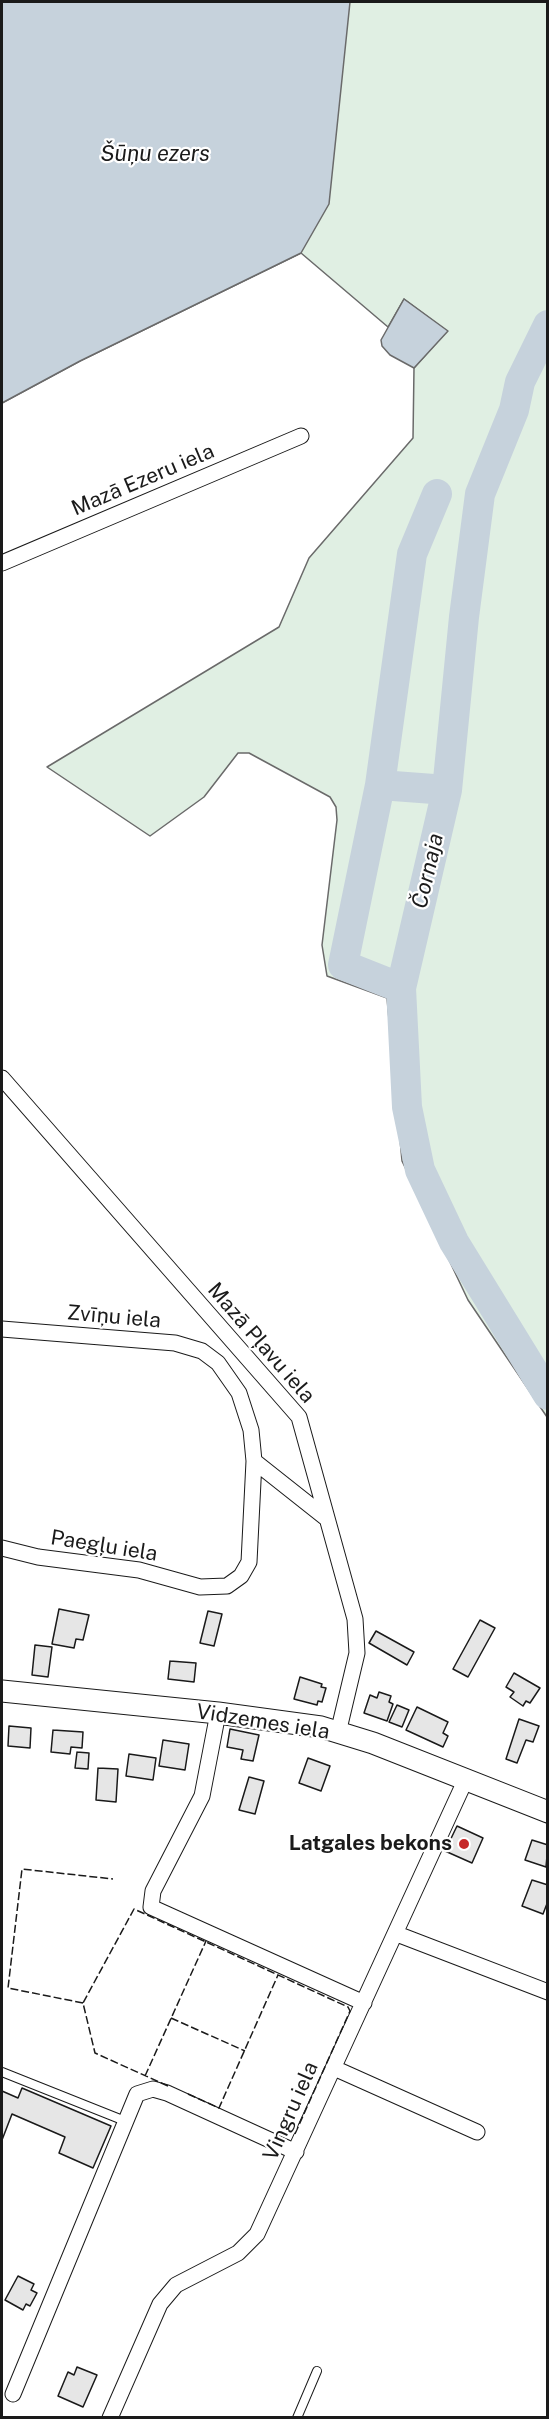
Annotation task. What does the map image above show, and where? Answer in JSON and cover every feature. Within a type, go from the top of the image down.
[{"type":"street","name":"Mazā Ezeru iela","points":[[2,564],[301,436]]},
{"type":"street","name":"Mazā Pļavu iela","points":[[2,1078],[299,1417],[355,1619],[357,1653],[338,1733]]},
{"type":"street","name":"Zvīņu iela","points":[[2,1329],[175,1343],[202,1351],[218,1363],[239,1393],[251,1430],[255,1461]]},
{"type":"street","points":[[255,1461],[326,1518]]},
{"type":"street","name":"Paegļu iela","points":[[2,1548],[38,1557],[139,1570],[200,1587],[227,1586],[241,1576],[249,1562],[255,1461]]},
{"type":"street","name":"Vidzemes iela","points":[[2,1691],[291,1722],[373,1743],[548,1812]]},
{"type":"street","points":[[218,1713],[202,1796],[153,1891],[151,1907],[364,2003]]},
{"type":"street","name":"Vingru iela","points":[[110,2418],[160,2304],[176,2285],[238,2253],[257,2234],[397,1934],[465,1781]]},
{"type":"street","points":[[397,1934],[548,1992]]},
{"type":"street","points":[[334,2068],[477,2132]]},
{"type":"street","points":[[13,2394],[137,2094],[153,2089],[296,2152]]},
{"type":"lane","points":[[2,2072],[125,2121]]},
{"type":"lane","points":[[297,2418],[317,2371]]},
{"type":"green space","points":[[314,2],[547,2],[547,1417],[468,1300],[402,1161],[387,998],[327,976],[322,945],[337,820],[336,807],[330,797],[249,753],[238,753],[204,797],[150,836],[47,767],[279,627],[309,558],[413,438],[414,368],[447,331],[404,299],[388,327],[301,253],[80,361],[2,403],[2,356]]},
{"type":"water","name":"Šūņu ezers","points":[[2,2],[350,2],[329,204],[301,253],[80,361],[2,403]]},
{"type":"water","points":[[404,299],[448,331],[414,368],[390,355],[382,346],[381,340]]},
{"type":"building","points":[[59,1609],[89,1615],[83,1640],[76,1639],[74,1648],[52,1644]]},
{"type":"building","points":[[208,1611],[222,1614],[214,1646],[200,1643]]},
{"type":"building","points":[[480,1620],[495,1628],[468,1677],[453,1669]]},
{"type":"building","points":[[376,1631],[414,1652],[407,1665],[369,1643]]},
{"type":"building","points":[[35,1645],[52,1647],[48,1677],[32,1675]]},
{"type":"building","points":[[170,1661],[196,1663],[194,1682],[168,1679]]},
{"type":"building","points":[[514,1673],[540,1688],[530,1703],[526,1701],[523,1706],[510,1697],[514,1692],[506,1687]]},
{"type":"building","points":[[300,1677],[322,1684],[321,1687],[326,1688],[322,1702],[318,1701],[317,1705],[294,1699]]},
{"type":"building","points":[[379,1692],[391,1696],[389,1702],[393,1704],[387,1721],[364,1713],[370,1695],[377,1698]]},
{"type":"building","points":[[397,1705],[409,1710],[402,1727],[389,1722]]},
{"type":"building","points":[[417,1707],[448,1722],[443,1733],[448,1736],[443,1747],[406,1730]]},
{"type":"building","points":[[519,1719],[539,1726],[533,1742],[526,1740],[517,1763],[506,1759]]},
{"type":"building","points":[[9,1726],[31,1728],[30,1748],[8,1746]]},
{"type":"building","points":[[230,1729],[259,1735],[253,1761],[241,1759],[243,1750],[227,1747]]},
{"type":"building","points":[[53,1730],[83,1732],[82,1748],[71,1747],[70,1754],[51,1752]]},
{"type":"building","points":[[163,1740],[189,1744],[185,1770],[159,1766]]},
{"type":"building","points":[[77,1752],[89,1753],[88,1769],[75,1768]]},
{"type":"building","points":[[129,1754],[156,1758],[153,1780],[126,1776]]},
{"type":"building","points":[[308,1758],[330,1766],[321,1791],[299,1783]]},
{"type":"building","points":[[98,1768],[118,1769],[116,1802],[96,1800]]},
{"type":"building","points":[[249,1777],[264,1781],[255,1814],[239,1810]]},
{"type":"building","name":"Latgales bekons","points":[[457,1826],[483,1838],[472,1863],[445,1851]]},
{"type":"building","points":[[532,1840],[548,1845],[546,1867],[525,1860]]},
{"type":"building","points":[[532,1880],[548,1885],[548,1901],[543,1914],[522,1906]]},
{"type":"building","points":[[22,2088],[111,2126],[93,2168],[59,2153],[65,2137],[12,2114],[2,2140],[2,2091],[18,2098]]},
{"type":"building","points":[[18,2276],[34,2284],[31,2290],[37,2293],[30,2306],[26,2304],[23,2310],[5,2300]]},
{"type":"building","points":[[77,2367],[97,2375],[83,2407],[58,2396],[68,2372],[74,2375]]},
{"type":"waterway","name":"Čornaja","points":[[548,325],[520,382],[514,410],[480,494],[464,617],[447,790],[401,988],[407,1107],[420,1170],[454,1242],[548,1395]]},
{"type":"waterway","points":[[401,988],[343,965],[380,785],[412,554],[437,494]]},
{"type":"waterway","points":[[380,785],[447,790]]},
{"type":"fence","points":[[83,2003],[8,1988],[22,1869],[113,1879]]},
{"type":"fence","points":[[168,2086],[95,2053],[83,2003],[134,1909],[348,2007],[350,2011],[294,2136]]},
{"type":"fence","points":[[145,2076],[206,1941]]},
{"type":"fence","points":[[188,2094],[219,2108],[278,1975]]},
{"type":"fence","points":[[171,2018],[245,2051]]},
{"type":"place","name":"Latgales bekons","points":[[464,1844]]}]
